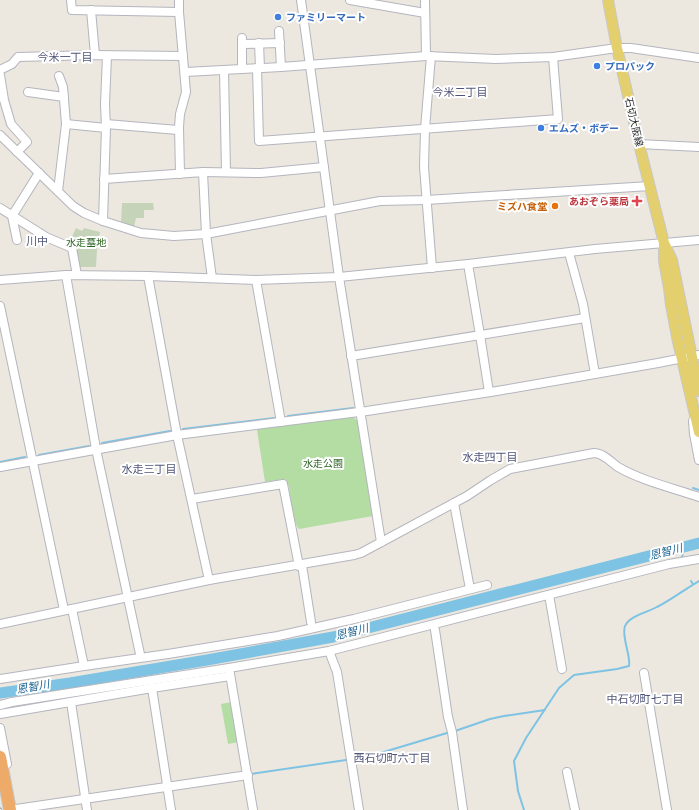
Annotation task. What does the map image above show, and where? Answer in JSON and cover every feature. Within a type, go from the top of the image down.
[{"type":"highway","points":[[0,757],[9,810]]},
{"type":"highway","points":[[0,761],[9,810]]},
{"type":"main road","name":"石切大阪線","points":[[608,0],[617,48],[639,144],[664,242],[664,261],[670,288],[671,305],[678,342],[691,357],[699,391]]},
{"type":"main road","name":"石切大阪線","points":[[691,357],[693,408],[699,432]]},
{"type":"street","points":[[71,0],[72,10],[179,12]]},
{"type":"street","points":[[179,0],[186,92],[180,114],[178,130],[180,174]]},
{"type":"street","points":[[301,0],[338,277],[381,542]]},
{"type":"street","points":[[350,0],[425,12]]},
{"type":"street","points":[[425,0],[428,56],[424,167],[432,268]]},
{"type":"street","points":[[91,10],[95,56]]},
{"type":"street","points":[[279,32],[281,67]]},
{"type":"street","points":[[242,69],[242,41],[280,43]]},
{"type":"street","points":[[259,43],[259,141],[558,119],[553,57]]},
{"type":"street","points":[[185,72],[281,67],[428,56],[496,59],[553,57],[617,48],[631,48],[699,58]]},
{"type":"street","points":[[0,70],[12,64],[18,56],[183,56]]},
{"type":"street","points":[[103,221],[107,56]]},
{"type":"street","points":[[224,70],[226,172]]},
{"type":"street","points":[[0,75],[4,100],[11,124],[26,142],[17,152]]},
{"type":"street","points":[[58,191],[66,124],[63,87],[59,76]]},
{"type":"street","points":[[28,92],[64,96]]},
{"type":"street","points":[[66,124],[178,130]]},
{"type":"street","points":[[0,135],[73,206],[84,213],[103,221],[141,233],[174,236],[206,234],[380,201],[426,200],[650,186]]},
{"type":"street","points":[[639,144],[699,147]]},
{"type":"street","points":[[104,179],[203,172],[261,173],[324,167]]},
{"type":"street","points":[[203,172],[206,234],[212,278]]},
{"type":"street","points":[[17,240],[12,216],[39,173]]},
{"type":"street","points":[[0,208],[46,236],[72,248],[77,275]]},
{"type":"street","points":[[0,280],[66,275],[256,280],[338,277],[664,242],[699,240]]},
{"type":"street","points":[[569,253],[583,304],[595,374]]},
{"type":"street","points":[[468,264],[489,392]]},
{"type":"street","points":[[66,275],[96,449],[140,654]]},
{"type":"street","points":[[148,276],[178,435],[209,580]]},
{"type":"street","points":[[256,280],[281,422]]},
{"type":"street","points":[[0,306],[33,461],[68,610],[84,666]]},
{"type":"street","points":[[351,356],[585,318]]},
{"type":"street","points":[[0,466],[178,435],[360,412],[489,392],[691,357],[699,372]]},
{"type":"street","points":[[693,408],[694,434],[699,460]]},
{"type":"street","points":[[0,624],[209,580],[354,555],[467,496],[510,469],[594,453],[599,454],[617,466],[633,474],[699,497]]},
{"type":"street","points":[[192,500],[284,484],[311,622]]},
{"type":"street","points":[[454,503],[470,589]]},
{"type":"street","points":[[0,714],[152,688],[329,651],[669,564],[699,559]]},
{"type":"street","points":[[0,679],[145,658],[278,636],[354,619],[487,585]]},
{"type":"street","points":[[549,595],[562,669]]},
{"type":"street","points":[[435,630],[463,810]]},
{"type":"street","points":[[329,651],[337,672],[359,810]]},
{"type":"street","points":[[0,706],[12,702],[230,672]]},
{"type":"street","points":[[230,672],[253,810]]},
{"type":"street","points":[[644,673],[667,810]]},
{"type":"street","points":[[152,688],[171,810]]},
{"type":"street","points":[[71,702],[87,810]]},
{"type":"street","points":[[0,728],[16,810],[248,775]]},
{"type":"street","points":[[567,772],[575,810]]},
{"type":"green space","points":[[122,203],[153,203],[154,210],[144,210],[144,218],[136,218],[134,227],[121,223]]},
{"type":"green space","name":"水走墓地","points":[[76,228],[82,231],[84,228],[100,232],[96,267],[79,267],[69,243]]},
{"type":"green space","name":"水走公園","points":[[353,417],[358,421],[373,516],[299,529],[293,515],[289,486],[286,480],[265,482],[257,430],[260,428]]},
{"type":"green space","points":[[232,702],[239,742],[228,744],[221,704]]},
{"type":"waterway","points":[[288,416],[353,408]]},
{"type":"waterway","points":[[183,429],[274,418]]},
{"type":"waterway","points":[[102,443],[170,431]]},
{"type":"waterway","points":[[39,455],[89,446]]},
{"type":"waterway","points":[[0,462],[25,457]]},
{"type":"waterway","points":[[693,488],[699,490]]},
{"type":"waterway","name":"恩智川","points":[[0,693],[207,660],[333,637],[699,543]]},
{"type":"waterway","points":[[682,558],[683,551],[686,547]]},
{"type":"waterway","points":[[524,810],[518,791],[514,761],[526,738],[559,688],[574,675],[629,666],[629,657],[624,635],[624,630],[627,623],[635,617],[662,604],[699,581]]},
{"type":"waterway","points":[[455,731],[490,719],[545,710]]},
{"type":"waterway","points":[[354,759],[377,754],[447,733]]},
{"type":"waterway","points":[[251,774],[346,760]]},
{"type":"place","name":"ファミリーマート","points":[[278,17]]},
{"type":"place","name":"プロパック","points":[[597,66]]},
{"type":"place","name":"エムズ・ボデー","points":[[541,128]]},
{"type":"place","name":"あおぞら薬局","points":[[637,201]]},
{"type":"place","name":"ミズハ食堂","points":[[555,206]]},
{"type":"district","name":"今米一丁目","points":[[65,57]]},
{"type":"district","name":"今米二丁目","points":[[460,92]]},
{"type":"district","name":"川中","points":[[37,241]]},
{"type":"district","name":"水走四丁目","points":[[490,457]]},
{"type":"district","name":"水走三丁目","points":[[149,469]]},
{"type":"district","name":"中石切町七丁目","points":[[645,699]]},
{"type":"district","name":"西石切町六丁目","points":[[392,758]]}]
